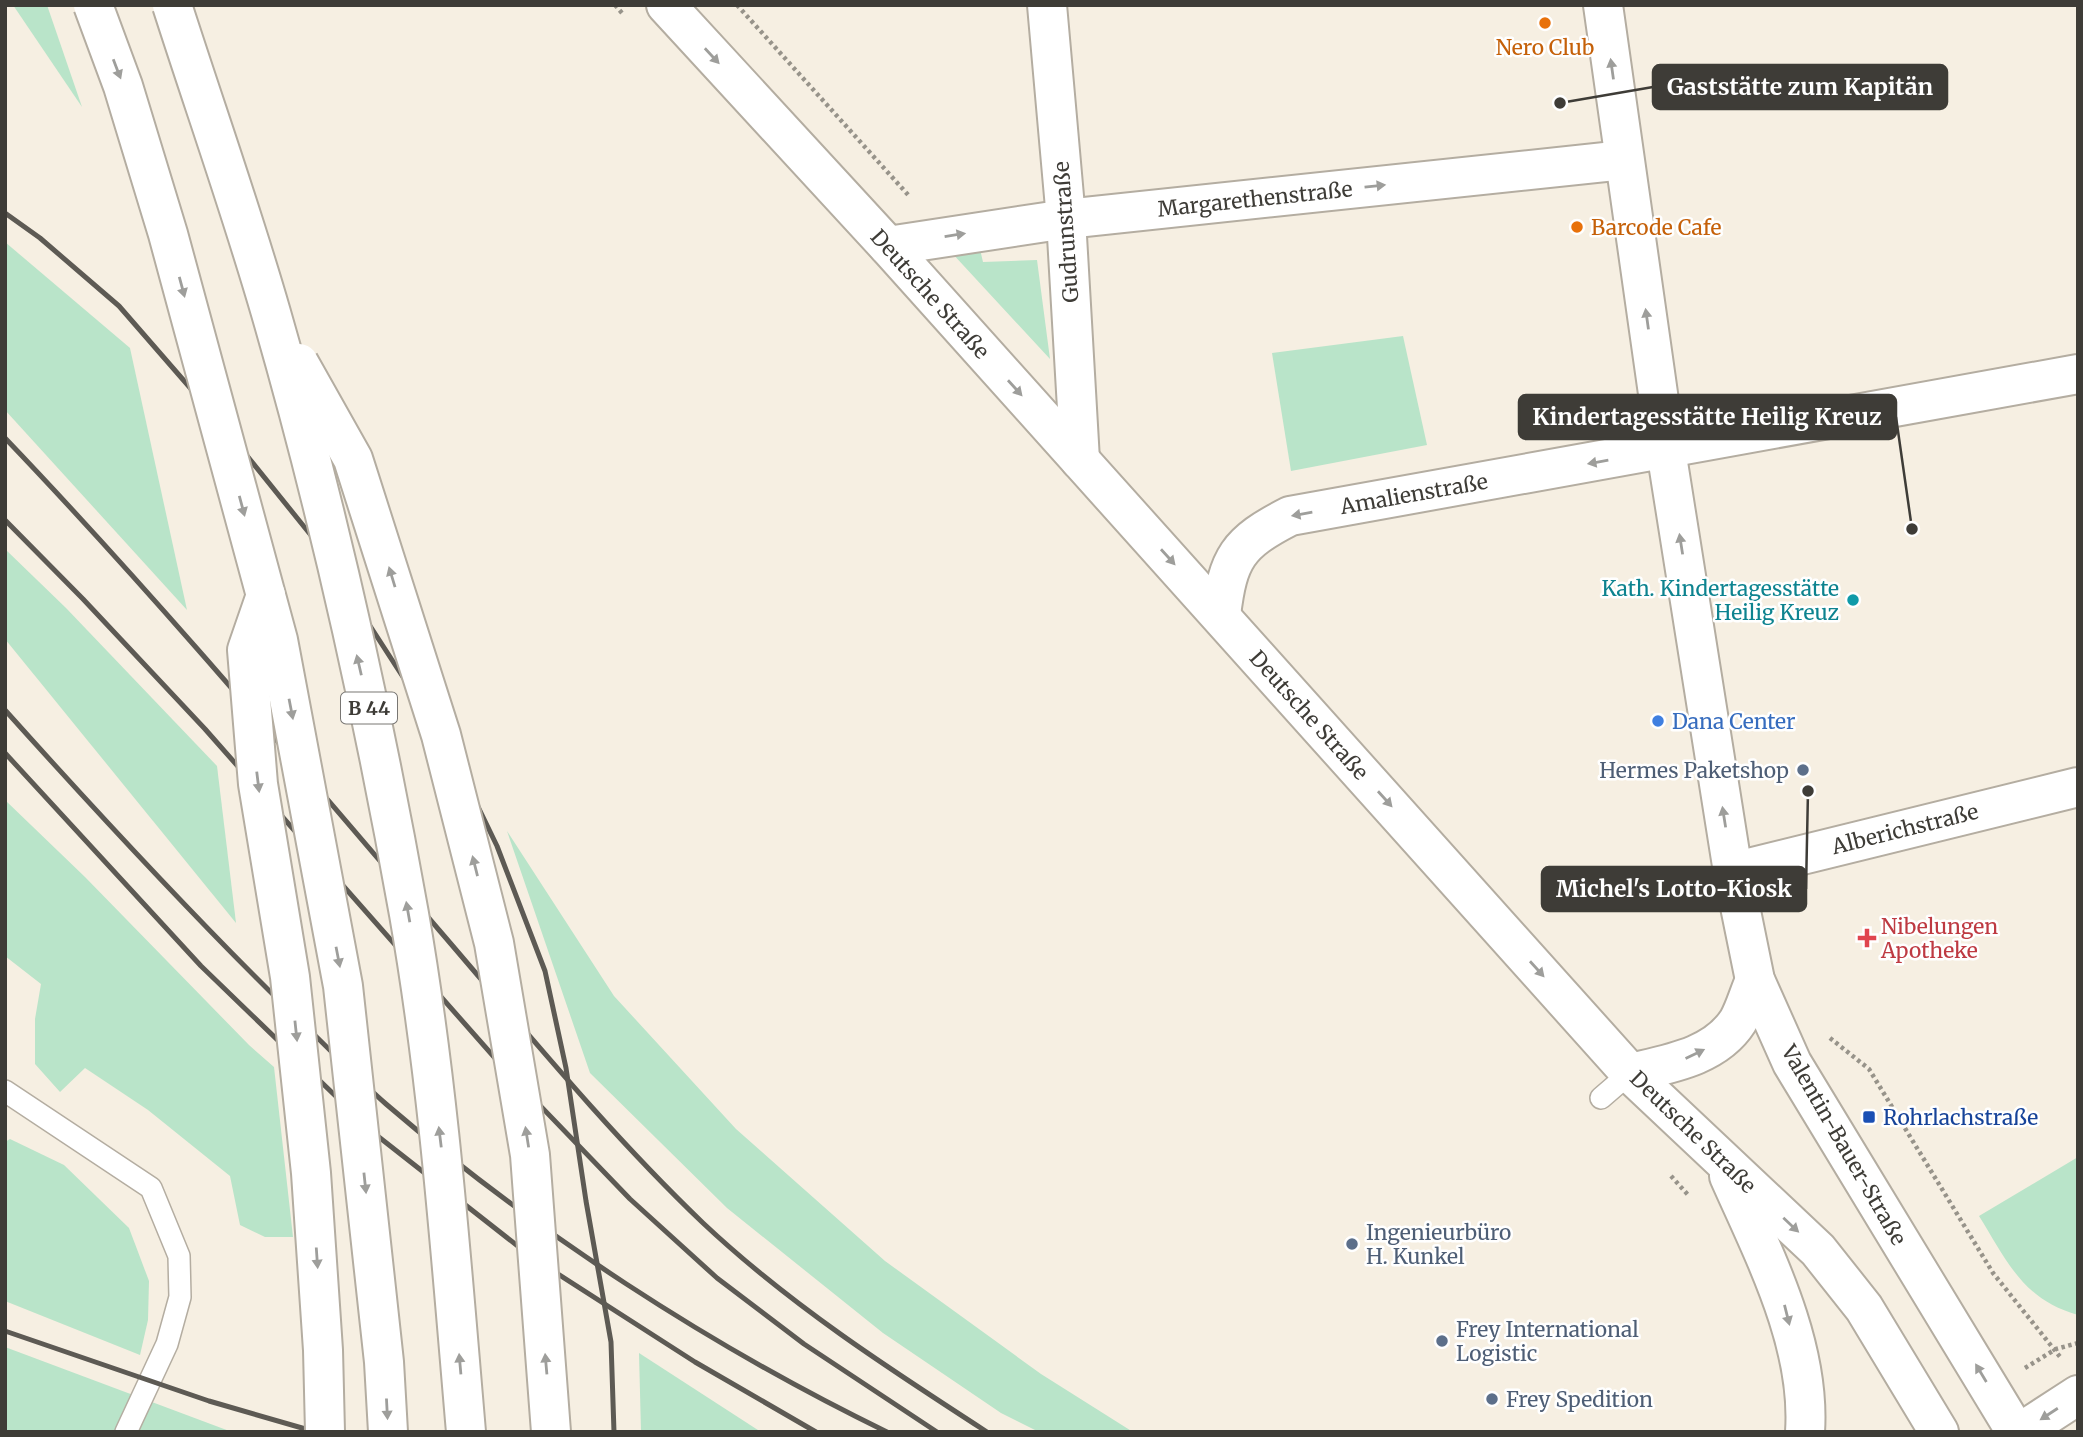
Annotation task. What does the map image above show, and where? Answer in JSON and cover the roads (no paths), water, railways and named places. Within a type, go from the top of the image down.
[{"type":"main road","points":[[93,5],[123,86],[168,234],[278,640],[344,986],[384,1362],[388,1432]]},
{"type":"main road","name":"B 44","points":[[172,5],[271,312],[337,564],[373,726],[409,916],[446,1191],[466,1432]]},
{"type":"main road","name":"Deutsche Straße","points":[[666,5],[888,246],[1630,1073],[1818,1250],[1864,1308],[1939,1432]]},
{"type":"main road","name":"Gudrunstraße","points":[[1047,5],[1066,219],[1080,460]]},
{"type":"main road","name":"Valentin-Bauer-Straße","points":[[1603,5],[1666,450],[1733,872],[1755,980],[1792,1063],[2018,1432]]},
{"type":"main road","name":"Margarethenstraße","points":[[888,246],[1066,219],[1624,160]]},
{"type":"main road","points":[[271,312],[353,459],[441,735],[494,943],[530,1155],[551,1432]]},
{"type":"main road","name":"Amalienstraße","points":[[1220,615],[1225,580],[1237,555],[1260,531],[1290,516],[2078,374]]},
{"type":"main road","points":[[266,595],[247,650],[258,783],[290,977],[311,1173],[323,1350],[325,1432]]},
{"type":"main road","name":"Alberichstraße","points":[[1733,872],[2078,787]]},
{"type":"main road","points":[[1630,1073],[1692,1058],[1717,1042],[1737,1022],[1755,980]]},
{"type":"main road","points":[[1723,1162],[1783,1299],[1800,1367],[1806,1411],[1805,1432]]},
{"type":"main road","points":[[2018,1432],[2078,1395]]},
{"type":"lane","points":[[1601,1098],[1630,1073]]},
{"type":"lane","points":[[5,1091],[151,1188],[179,1256],[180,1297],[167,1344],[125,1432]]},
{"type":"railway","points":[[5,213],[40,238],[119,306],[219,421],[314,539],[452,753],[497,846],[545,971],[566,1068],[611,1342],[614,1432]]},
{"type":"railway","points":[[5,438],[171,619],[568,1080],[668,1188],[736,1253],[805,1308],[876,1359],[987,1432]]},
{"type":"railway","points":[[5,520],[205,729],[502,1066],[630,1199],[717,1278],[804,1344],[937,1432]]},
{"type":"railway","points":[[5,710],[226,948],[375,1094],[443,1151],[502,1197],[626,1284],[755,1362],[887,1432]]},
{"type":"railway","points":[[5,753],[201,966],[375,1134],[533,1258],[695,1362],[816,1432]]},
{"type":"railway","points":[[5,1331],[209,1401],[316,1432]]},
{"type":"place","name":"Nero Club","points":[[1545,23]]},
{"type":"place","name":"Gaststätte zum Kapitän","points":[[1560,103]]},
{"type":"place","name":"Barcode Cafe","points":[[1577,227]]},
{"type":"place","name":"Kindertagesstätte Heilig Kreuz","points":[[1912,529]]},
{"type":"place","name":"Kath. Kindertagesstätte Heilig Kreuz","points":[[1853,600]]},
{"type":"place","name":"Dana Center","points":[[1658,721]]},
{"type":"place","name":"Hermes Paketshop","points":[[1803,770]]},
{"type":"place","name":"Michel's Lotto-Kiosk","points":[[1808,791]]},
{"type":"place","name":"Nibelungen Apotheke","points":[[1867,938]]},
{"type":"place","name":"Rohrlachstraße","points":[[1869,1117]]},
{"type":"place","name":"Ingenieurbüro H. Kunkel","points":[[1352,1244]]},
{"type":"place","name":"Frey International Logistic","points":[[1442,1341]]},
{"type":"place","name":"Frey Spedition","points":[[1492,1399]]}]
